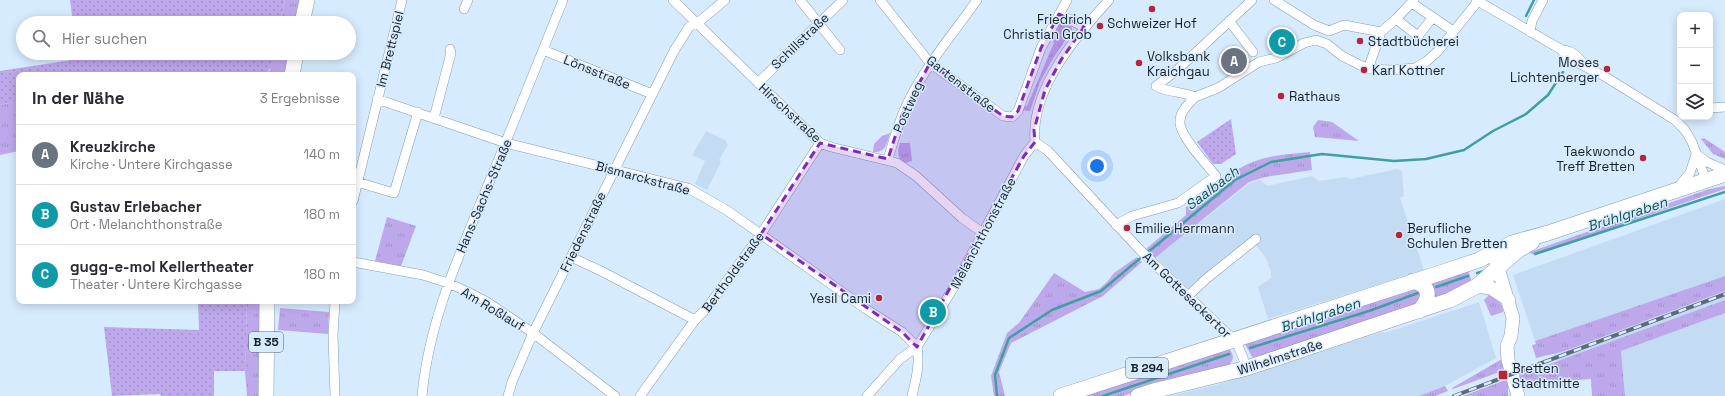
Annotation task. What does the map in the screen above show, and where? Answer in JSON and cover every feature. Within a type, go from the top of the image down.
[{"type":"main road","points":[[304,16],[308,0]]},
{"type":"main road","points":[[293,72],[295,60]]},
{"type":"main road","name":"Wilhelmstraße","points":[[1061,396],[1479,260],[1512,243],[1548,233],[1724,173]]},
{"type":"main road","name":"Wilhelmstraße","points":[[1138,396],[1247,368],[1450,300],[1477,286],[1517,251],[1548,233]]},
{"type":"main road","points":[[1413,281],[1420,282],[1427,290],[1428,297],[1426,303],[1419,311]]},
{"type":"main road","name":"B 35","points":[[266,396],[267,304]]},
{"type":"street","name":"Im Brettspiel","points":[[356,187],[402,0]]},
{"type":"street","points":[[464,9],[468,0]]},
{"type":"street","name":"Hans-Sachs-Straße","points":[[422,396],[428,348],[448,283],[563,0]]},
{"type":"street","name":"Hirschstraße","points":[[673,0],[820,143],[831,147],[888,160],[906,168],[962,218],[983,233]]},
{"type":"street","name":"Friedenstraße","points":[[508,396],[512,382],[533,333],[681,37],[689,27],[702,20],[725,0]]},
{"type":"street","points":[[800,0],[840,50]]},
{"type":"street","name":"Schillstraße","points":[[758,83],[842,0]]},
{"type":"street","name":"Gartenstraße","points":[[880,0],[930,63],[1003,116],[1012,117],[1018,111],[1041,48],[1059,14]]},
{"type":"street","name":"Postweg","points":[[888,160],[902,115],[916,86],[930,63],[977,0]]},
{"type":"street","points":[[1067,0],[1059,14],[1084,27]]},
{"type":"street","points":[[1035,142],[1034,130],[1037,115],[1046,90],[1061,60],[1084,27],[1109,0]]},
{"type":"street","points":[[1195,97],[1185,93],[1166,91],[1156,86],[1176,71],[1251,0]]},
{"type":"street","points":[[1274,0],[1314,25],[1329,31],[1344,25],[1381,32]]},
{"type":"street","points":[[1116,225],[1132,216],[1178,203],[1216,176],[1183,133],[1179,122],[1181,114],[1195,97],[1228,82],[1252,65],[1276,58],[1304,43],[1316,40],[1327,44],[1352,61],[1368,69],[1390,70],[1415,68],[1438,51],[1477,0],[1562,50],[1568,50],[1575,54],[1586,66],[1677,117]]},
{"type":"street","points":[[1530,32],[1532,21],[1542,0]]},
{"type":"street","points":[[1368,69],[1381,32],[1413,2],[1453,31]]},
{"type":"street","points":[[1396,19],[1418,36],[1433,17]]},
{"type":"street","points":[[1230,21],[1253,52]]},
{"type":"street","points":[[1327,44],[1329,31]]},
{"type":"street","points":[[434,118],[451,53],[450,49]]},
{"type":"street","name":"Lönsstraße","points":[[543,50],[652,94]]},
{"type":"street","name":"Bismarckstraße","points":[[377,99],[506,143],[688,188],[710,199],[761,234],[866,309],[902,332],[917,347]]},
{"type":"street","points":[[1713,108],[1725,107]]},
{"type":"street","points":[[357,182],[394,193],[418,112]]},
{"type":"street","points":[[1679,120],[1696,154],[1706,180]]},
{"type":"street","name":"Am Gottesackertor","points":[[1035,142],[1048,151],[1148,258],[1238,343],[1247,368]]},
{"type":"street","name":"Melanchthonstraße","points":[[867,396],[900,358],[917,347],[945,304],[1024,156],[1035,142]]},
{"type":"street","name":"Bertholdstraße","points":[[640,396],[694,320],[707,308],[761,234],[820,143]]},
{"type":"street","points":[[1696,154],[1724,173]]},
{"type":"street","points":[[1674,191],[1686,180],[1696,154]]},
{"type":"street","points":[[1188,296],[1206,279],[1256,239]]},
{"type":"street","points":[[1494,252],[1513,322],[1511,336],[1507,346],[1508,360],[1515,393]]},
{"type":"street","points":[[571,257],[601,271],[694,320]]},
{"type":"street","name":"Am Roßlauf","points":[[356,263],[405,271],[448,283],[487,302],[533,333],[615,396]]},
{"type":"street","points":[[1477,286],[1491,288],[1508,300]]},
{"type":"street","points":[[334,396],[333,335],[335,304]]},
{"type":"street","points":[[912,396],[919,368],[917,347]]},
{"type":"highlighted area","points":[[1059,14],[1084,27],[1061,60],[1045,90],[1034,130],[1035,142],[1024,156],[917,347],[902,332],[761,234],[820,143],[888,159],[902,115],[930,63],[1003,116],[1012,117],[1018,111],[1041,48]]},
{"type":"shaded area","points":[[706,131],[725,140],[728,145],[719,160],[721,162],[707,190],[695,184],[705,161],[692,155]]},
{"type":"shaded area","points":[[1397,169],[1402,171],[1404,196],[1400,198],[1424,270],[1268,319],[1258,287],[1271,278],[1271,272],[1266,258],[1250,238],[1189,290],[1156,257],[1250,183],[1260,180],[1267,186],[1312,176],[1319,181],[1346,177],[1350,179]]},
{"type":"shaded area","points":[[1725,199],[1725,276],[1535,341],[1513,275]]},
{"type":"shaded area","points":[[1725,291],[1725,300],[1557,362],[1553,353],[1565,351]]},
{"type":"shaded area","points":[[1479,302],[1496,358],[1445,386],[1419,396],[1170,396],[1216,385]]},
{"type":"shaded area","points":[[1725,313],[1725,396],[1625,396],[1621,351]]},
{"type":"green space","points":[[70,0],[285,0],[282,16],[72,16]]},
{"type":"green space","points":[[285,0],[301,0],[298,16],[282,16]]},
{"type":"green space","points":[[1064,21],[1071,25],[1072,30],[1052,60],[1040,82],[1030,111],[1023,110],[1024,107],[1027,106],[1054,43],[1050,35],[1059,22]]},
{"type":"green space","points":[[72,60],[274,60],[272,68],[269,69],[268,72],[16,72],[16,102],[0,105],[0,71]]},
{"type":"green space","points":[[273,60],[288,60],[286,72],[269,72]]},
{"type":"green space","points":[[16,102],[16,152],[0,155],[0,105]]},
{"type":"green space","points":[[1231,119],[1236,154],[1221,164],[1213,164],[1197,142]]},
{"type":"green space","points":[[1318,120],[1332,122],[1359,141],[1315,137],[1313,127]]},
{"type":"green space","points":[[890,133],[885,147],[881,151],[873,152],[874,144],[882,136]]},
{"type":"green space","points":[[1704,138],[1725,152],[1725,159],[1713,154],[1701,139]]},
{"type":"green space","points":[[900,143],[910,143],[912,161],[905,163],[900,159],[898,149]]},
{"type":"green space","points":[[1310,152],[1312,170],[1265,177],[1249,182],[1155,258],[1146,249],[1186,215],[1186,207],[1233,170],[1264,158]]},
{"type":"green space","points":[[1725,186],[1725,189],[1535,254],[1527,253],[1709,189]]},
{"type":"green space","points":[[387,217],[416,226],[401,266],[375,261]]},
{"type":"green space","points":[[1137,257],[1142,262],[1103,296],[1011,343],[999,372],[1005,396],[994,396],[991,376],[1007,333],[1019,323],[1054,273],[1085,292],[1099,289],[1114,273]]},
{"type":"green space","points":[[1467,267],[1472,282],[1431,301],[1429,283]]},
{"type":"green space","points":[[1725,276],[1725,291],[1565,351],[1536,358],[1532,345],[1536,344],[1535,341]]},
{"type":"green space","points":[[1412,286],[1422,294],[1416,304],[1258,359],[1252,357],[1245,344]]},
{"type":"green space","points":[[1492,292],[1501,304],[1503,312],[1491,316],[1484,300]]},
{"type":"green space","points":[[1725,300],[1725,313],[1621,351],[1625,396],[1592,396],[1591,379],[1567,381],[1567,384],[1549,386],[1548,382],[1523,390],[1519,375]]},
{"type":"green space","points":[[198,304],[247,304],[245,371],[214,371],[214,396],[161,396],[160,394],[112,396],[104,327],[199,330]]},
{"type":"green space","points":[[247,304],[259,304],[259,396],[247,396],[245,371]]},
{"type":"green space","points":[[280,308],[329,312],[328,334],[278,330]]},
{"type":"green space","points":[[1229,349],[1233,358],[1227,366],[1159,384],[1123,396],[1074,396]]},
{"type":"green space","points":[[1502,359],[1505,370],[1453,389],[1452,388]]},
{"type":"green space","points":[[1508,379],[1508,396],[1463,396]]},
{"type":"green space","points":[[1445,386],[1448,391],[1435,396],[1419,396]]},
{"type":"waterway","name":"Saalbach","points":[[1526,16],[1534,0]]},
{"type":"waterway","name":"Saalbach","points":[[1147,253],[1235,180],[1271,162],[1322,154],[1394,161],[1426,159],[1464,150],[1493,131],[1526,114],[1548,95],[1563,72]]},
{"type":"waterway","name":"Brühlgraben","points":[[1535,254],[1725,192]]},
{"type":"waterway","name":"Saalbach","points":[[997,396],[995,375],[1009,338],[1052,310],[1101,291],[1143,256]]},
{"type":"waterway","name":"Brühlgraben","points":[[1477,273],[1485,271]]},
{"type":"waterway","name":"Brühlgraben","points":[[1436,287],[1468,276]]},
{"type":"waterway","name":"Brühlgraben","points":[[1250,348],[1369,311],[1418,293]]},
{"type":"waterway","name":"Brühlgraben","points":[[1103,396],[1229,354]]},
{"type":"railway","points":[[1454,396],[1725,294]]},
{"type":"place","name":"Schweizer Hof","points":[[1152,9]]},
{"type":"place","name":"Friedrich Christian Grob","points":[[1100,26]]},
{"type":"place","name":"Stadtbücherei","points":[[1360,41]]},
{"type":"place","name":"gugg-e-mol Kellertheater","points":[[1282,42]]},
{"type":"place","name":"Kreuzkirche","points":[[1234,61]]},
{"type":"place","name":"Volksbank Kraichgau","points":[[1139,63]]},
{"type":"place","name":"Moses Lichtenberger","points":[[1607,69]]},
{"type":"place","name":"Karl Kottner","points":[[1364,70]]},
{"type":"place","name":"Rathaus","points":[[1281,96]]},
{"type":"place","name":"Taekwondo Treff Bretten","points":[[1643,158]]},
{"type":"place","name":"Emilie Herrmann","points":[[1127,228]]},
{"type":"place","name":"Berufliche Schulen Bretten","points":[[1399,235]]},
{"type":"place","name":"Yesil Cami","points":[[879,298]]},
{"type":"place","name":"Gustav Erlebacher","points":[[933,312]]},
{"type":"place","name":"Bretten Stadtmitte","points":[[1503,375]]}]
